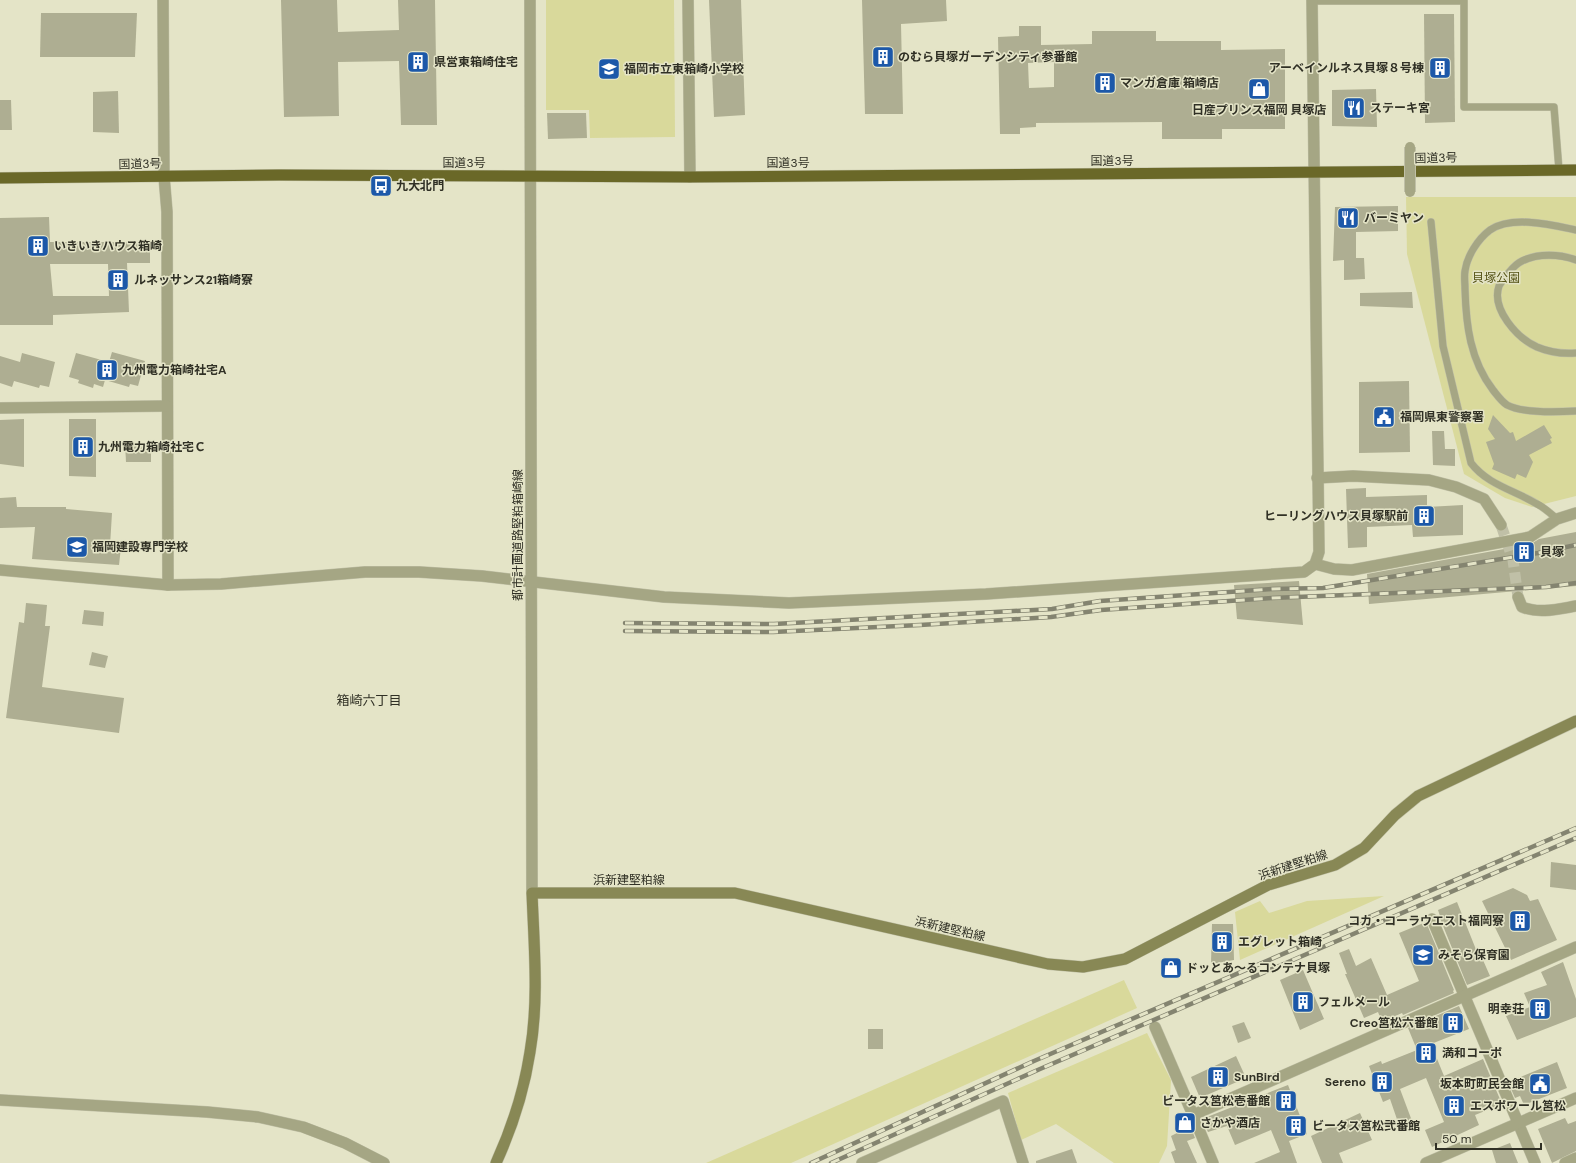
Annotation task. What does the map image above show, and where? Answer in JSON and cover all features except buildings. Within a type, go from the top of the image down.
[{"type":"highway","name":"国道3号","points":[[0,178],[164,176],[690,177],[1576,170]]},
{"type":"main road","name":"浜新建堅粕線","points":[[532,893],[735,893],[1048,964],[1066,967],[1099,966],[1125,959],[1268,885],[1320,871],[1346,860],[1364,848],[1395,815],[1418,796],[1576,721]]},
{"type":"main road","points":[[496,1163],[517,1109],[531,1051],[534,979],[532,893]]},
{"type":"street","points":[[163,0],[168,585]]},
{"type":"street","name":"都市計画道路堅粕箱崎線","points":[[530,0],[532,893]]},
{"type":"street","points":[[688,0],[690,177]]},
{"type":"street","points":[[0,570],[168,585],[227,583],[391,571],[474,575],[685,598],[749,602],[824,603],[1304,572],[1315,564],[1318,552],[1312,1]]},
{"type":"street","points":[[1410,147],[1410,192]]},
{"type":"street","points":[[0,408],[167,406]]},
{"type":"street","points":[[1317,478],[1353,476],[1429,480],[1456,487],[1484,499],[1500,525]]},
{"type":"street","points":[[1315,564],[1334,569],[1352,570],[1530,537],[1558,520],[1576,513]]},
{"type":"street","points":[[1518,597],[1522,607],[1529,610],[1539,611],[1576,606]]},
{"type":"street","points":[[1432,919],[1463,996],[1535,1163]]},
{"type":"street","points":[[1193,1115],[1576,947]]},
{"type":"street","points":[[1155,1027],[1213,1163]]},
{"type":"street","points":[[1426,1163],[1576,1098]]},
{"type":"street","points":[[0,1100],[207,1112],[258,1118],[303,1127],[345,1143],[384,1163]]},
{"type":"street","points":[[862,1163],[1003,1102],[1023,1163]]},
{"type":"street","points":[[1566,1163],[1576,1158]]},
{"type":"lane","points":[[1312,1],[1464,1],[1464,107],[1554,107],[1559,170]]},
{"type":"lane","points":[[1432,222],[1443,346],[1471,463],[1480,474],[1492,482],[1538,504],[1558,520]]},
{"type":"lane","points":[[1576,230],[1532,222],[1502,225],[1491,229],[1482,237],[1471,254],[1465,271],[1466,307],[1470,338],[1482,373],[1500,399],[1513,408],[1552,412],[1576,411]]},
{"type":"lane","points":[[1576,260],[1563,256],[1552,256],[1532,257],[1521,261],[1502,280],[1499,286],[1498,297],[1499,306],[1504,315],[1525,340],[1549,351],[1567,354],[1576,353]]},
{"type":"green space","name":"福岡市立東箱崎小学校","points":[[546,0],[674,0],[675,137],[590,138],[589,110],[546,110]]},
{"type":"green space","name":"貝塚公園","points":[[1406,197],[1576,197],[1576,496],[1532,507],[1505,498],[1464,474],[1407,254]]},
{"type":"green space","points":[[1384,896],[1240,960],[1235,912],[1260,901],[1269,913],[1307,901]]},
{"type":"green space","points":[[1124,980],[1137,1008],[791,1163],[706,1163]]},
{"type":"green space","points":[[1147,1033],[1171,1080],[1167,1146],[1159,1163],[1114,1163],[1056,1124],[1021,1140],[1008,1093]]},
{"type":"tunnel","points":[[1501,525],[1513,560],[1518,597]]},
{"type":"railway","points":[[625,623],[774,624],[1052,609],[1100,601],[1272,589],[1323,588],[1538,553],[1576,545]]},
{"type":"railway","points":[[625,631],[773,632],[920,625],[1051,617],[1101,610],[1272,598],[1546,587],[1576,583]]},
{"type":"railway","points":[[811,1163],[1034,1061],[1576,828]]},
{"type":"railway","points":[[831,1163],[1040,1069],[1576,838]]},
{"type":"place","name":"のむら貝塚ガーデンシティ参番館","points":[[883,57]]},
{"type":"place","name":"県営東箱崎住宅","points":[[418,62]]},
{"type":"place","name":"アーベインルネス貝塚８号棟","points":[[1440,68]]},
{"type":"place","name":"福岡市立東箱崎小学校","points":[[609,69]]},
{"type":"place","name":"マンガ倉庫 箱崎店","points":[[1105,83]]},
{"type":"place","name":"日産プリンス福岡 貝塚店","points":[[1259,89]]},
{"type":"place","name":"ステーキ宮","points":[[1354,108]]},
{"type":"place","name":"九大北門","points":[[381,186]]},
{"type":"place","name":"バーミヤン","points":[[1348,218]]},
{"type":"place","name":"いきいきハウス箱崎","points":[[38,246]]},
{"type":"place","name":"ルネッサンス21箱崎寮","points":[[118,280]]},
{"type":"place","name":"九州電力箱崎社宅A","points":[[107,370]]},
{"type":"place","name":"福岡県東警察署","points":[[1384,417]]},
{"type":"place","name":"九州電力箱崎社宅Ｃ","points":[[83,447]]},
{"type":"place","name":"ヒーリングハウス貝塚駅前","points":[[1424,516]]},
{"type":"place","name":"福岡建設専門学校","points":[[77,547]]},
{"type":"place","name":"貝塚","points":[[1524,552]]},
{"type":"place","name":"コカ・コーラウエスト福岡寮","points":[[1520,921]]},
{"type":"place","name":"エグレット箱崎","points":[[1222,942]]},
{"type":"place","name":"みそら保育園","points":[[1423,955]]},
{"type":"place","name":"ドッとあ～るコンテナ貝塚","points":[[1171,968]]},
{"type":"place","name":"フェルメール","points":[[1303,1002]]},
{"type":"place","name":"明幸荘","points":[[1540,1009]]},
{"type":"place","name":"Creo筥松六番館","points":[[1453,1023]]},
{"type":"place","name":"満和コーポ","points":[[1426,1053]]},
{"type":"place","name":"SunBird","points":[[1218,1077]]},
{"type":"place","name":"Sereno","points":[[1382,1082]]},
{"type":"place","name":"坂本町町民会館","points":[[1540,1084]]},
{"type":"place","name":"ビータス筥松壱番館","points":[[1286,1101]]},
{"type":"place","name":"エスポワール筥松","points":[[1454,1106]]},
{"type":"place","name":"さかや酒店","points":[[1185,1123]]},
{"type":"place","name":"ビータス筥松弐番館","points":[[1296,1126]]},
{"type":"district","name":"箱崎六丁目","points":[[369,700]]}]
